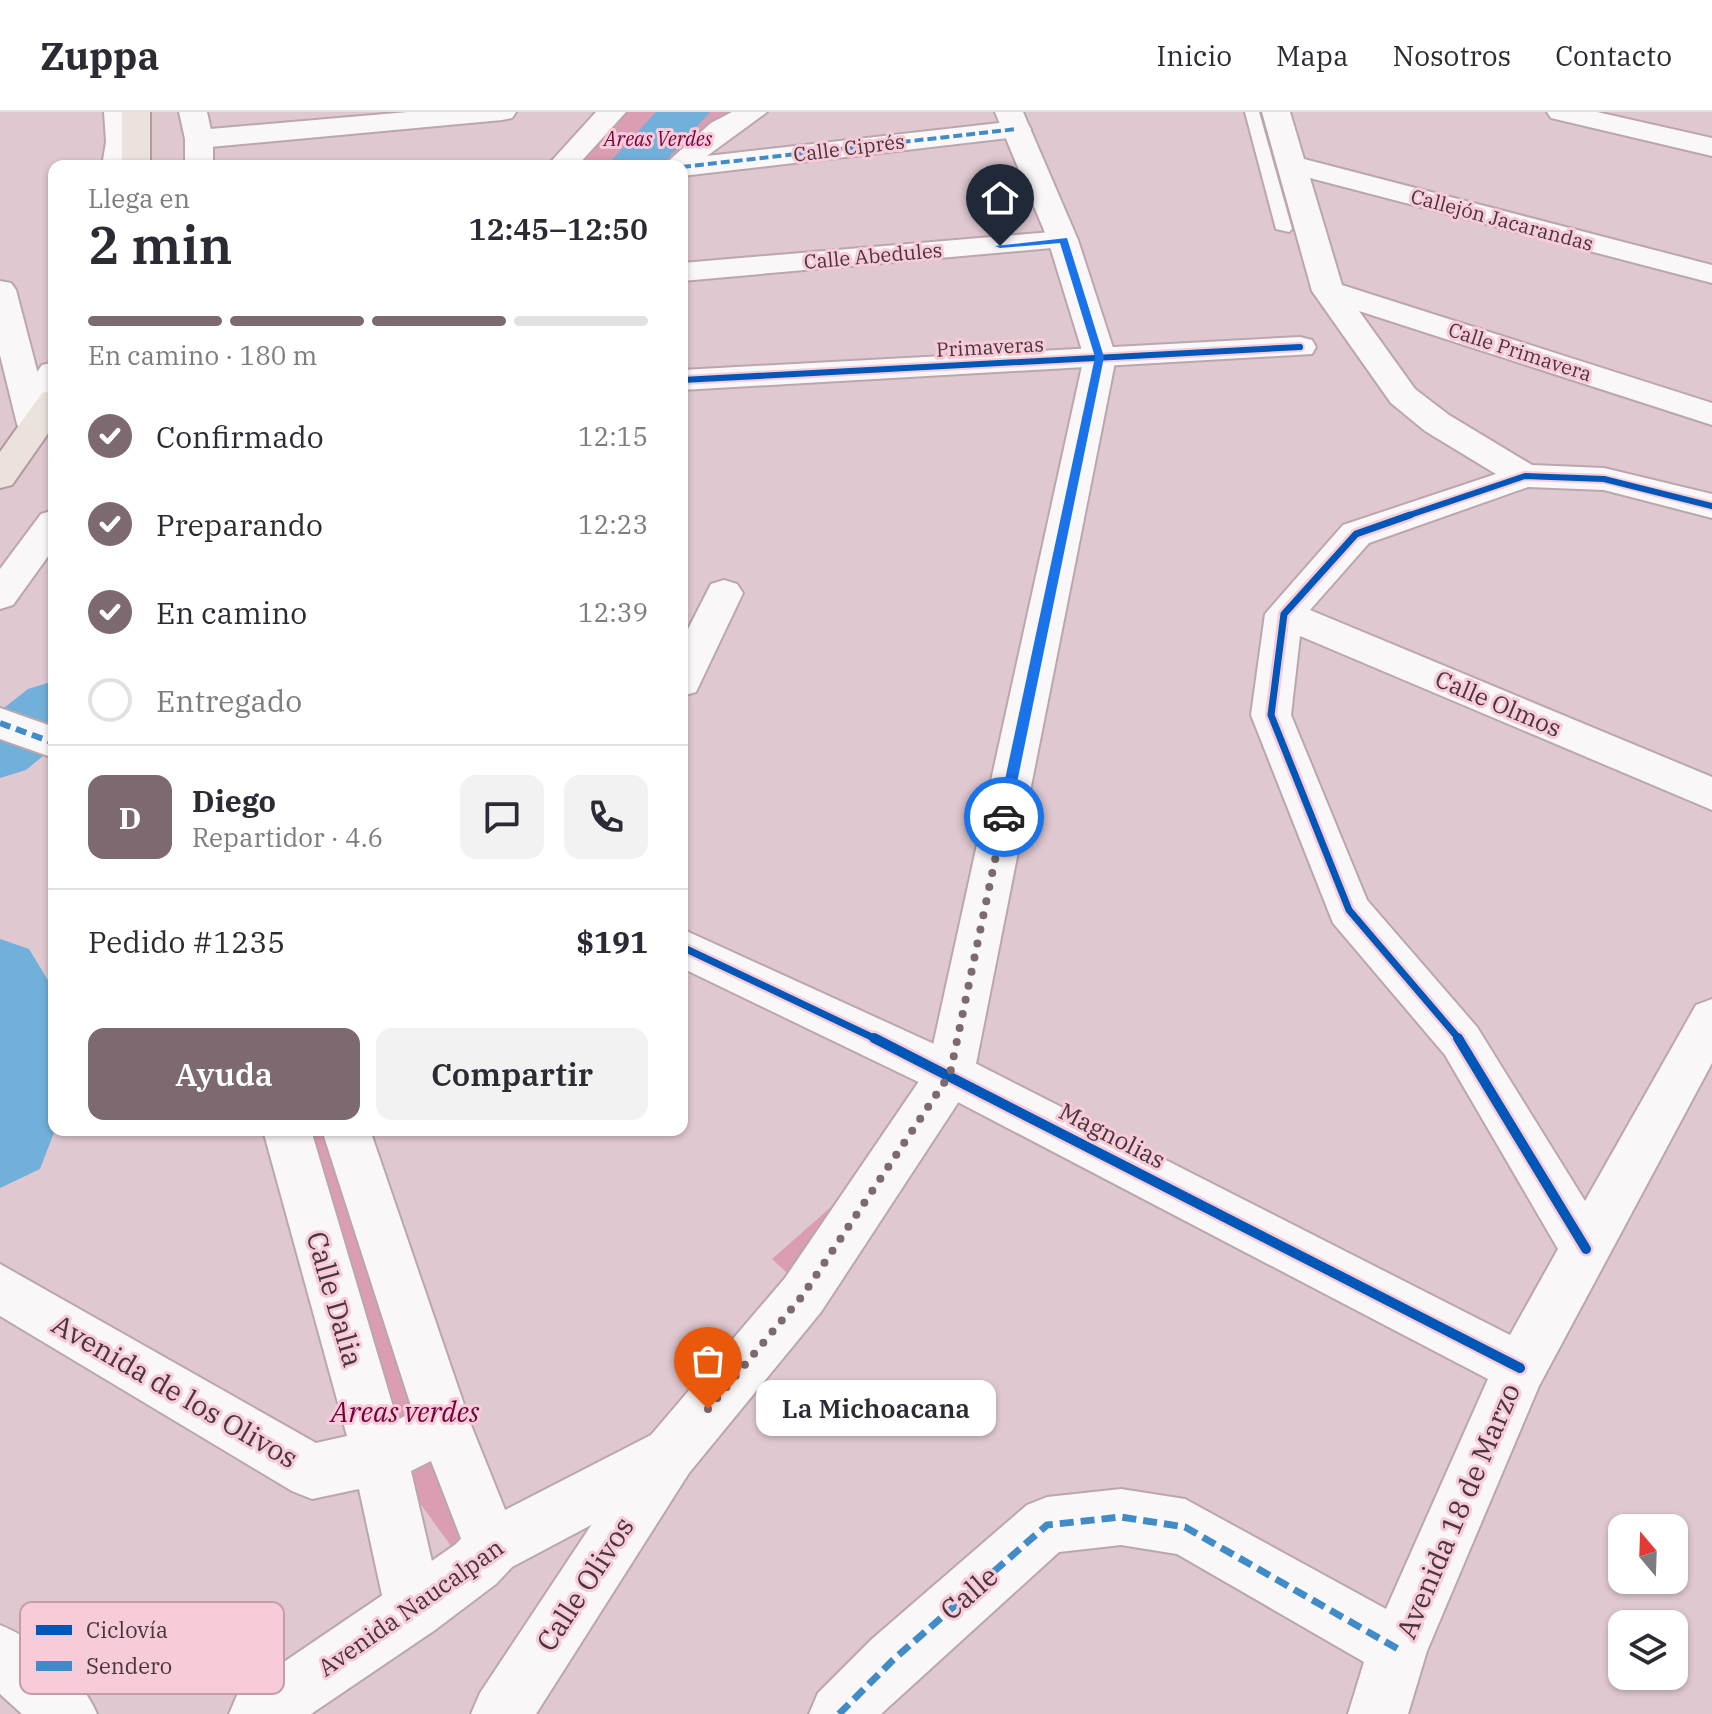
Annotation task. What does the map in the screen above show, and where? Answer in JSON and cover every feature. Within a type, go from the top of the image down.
[{"type":"main road","points":[[136,112],[136,160]]},
{"type":"main road","points":[[0,477],[44,412]]},
{"type":"street","points":[[117,160],[120,142],[118,112]]},
{"type":"street","points":[[197,139],[258,112]]},
{"type":"street","points":[[197,139],[502,112]]},
{"type":"street","points":[[567,160],[612,112]]},
{"type":"street","points":[[688,160],[721,129],[753,112]]},
{"type":"street","points":[[1276,112],[1328,291],[1403,396],[1437,423],[1525,476]]},
{"type":"street","points":[[1561,112],[1712,147]]},
{"type":"street","name":"Calle Ciprés","points":[[688,166],[1013,121]]},
{"type":"street","name":"Avenida Naucalpan","points":[[259,1714],[414,1609],[476,1564],[492,1547],[670,1454],[803,1295],[950,1074],[1100,357],[1063,240],[1013,121]]},
{"type":"street","name":"Callejón Jacarandas","points":[[1292,165],[1712,274]]},
{"type":"street","name":"Calle Abedules","points":[[688,271],[1063,240]]},
{"type":"street","points":[[0,290],[44,412]]},
{"type":"street","name":"Calle Primavera","points":[[1328,291],[1712,414]]},
{"type":"street","name":"Primaveras","points":[[688,380],[1300,347]]},
{"type":"street","points":[[1586,1249],[1461,1041],[1349,910],[1271,715],[1284,614],[1356,534],[1525,476],[1604,479],[1712,506]]},
{"type":"street","points":[[0,596],[48,530]]},
{"type":"street","points":[[688,669],[724,593]]},
{"type":"street","name":"Calle Olmos","points":[[1284,614],[1712,794]]},
{"type":"street","name":"Magnolias","points":[[688,950],[950,1074],[1520,1368]]},
{"type":"street","name":"Avenida 18 de Marzo","points":[[1378,1714],[1398,1649],[1520,1368],[1712,1019]]},
{"type":"street","name":"Calle Dalia","points":[[289,1136],[380,1457],[414,1609]]},
{"type":"street","points":[[348,1136],[444,1425],[492,1547]]},
{"type":"street","name":"Avenida de los Olivos","points":[[0,1288],[312,1471],[380,1457],[444,1425]]},
{"type":"street","name":"Calle Olivos","points":[[501,1714],[670,1454]]},
{"type":"street","name":"Calle","points":[[839,1714],[893,1660],[1047,1525],[1121,1517],[1185,1527],[1398,1649]]},
{"type":"street","points":[[0,1654],[20,1672]]},
{"type":"street","points":[[45,1694],[67,1714]]},
{"type":"lane","points":[[1252,112],[1266,153],[1284,229]]},
{"type":"green space","name":"Areas Verdes","points":[[614,112],[752,112],[685,160],[570,160]]},
{"type":"green space","name":"Areas verdes","points":[[290,1136],[347,1136],[436,1402],[470,1572],[382,1451]]},
{"type":"green space","points":[[831,1207],[853,1223],[796,1281],[772,1259]]},
{"type":"waterway","points":[[638,160],[685,112]]},
{"type":"waterway","points":[[0,750],[48,713]]},
{"type":"waterway","points":[[0,973],[32,1028],[9,1141],[0,1148]]},
{"type":"marked path","points":[[688,166],[1017,129]]},
{"type":"marked path","points":[[0,723],[48,741]]},
{"type":"marked path","points":[[839,1714],[893,1660],[1047,1525],[1121,1517],[1185,1527],[1398,1649]]},
{"type":"cycle path","points":[[688,380],[1300,347]]},
{"type":"cycle path","points":[[1586,1249],[1461,1041],[1349,910],[1271,715],[1284,614],[1356,534],[1525,476],[1604,479],[1712,506]]},
{"type":"cycle path","points":[[688,950],[950,1074],[1520,1368]]},
{"type":"way so far","points":[[708,1409],[803,1295],[950,1074],[1004,817]]},
{"type":"place","name":"La Michoacana","points":[[708,1409]]},
{"type":"route","points":[[1000,246],[1063,240],[1100,357],[1004,817]]}]
